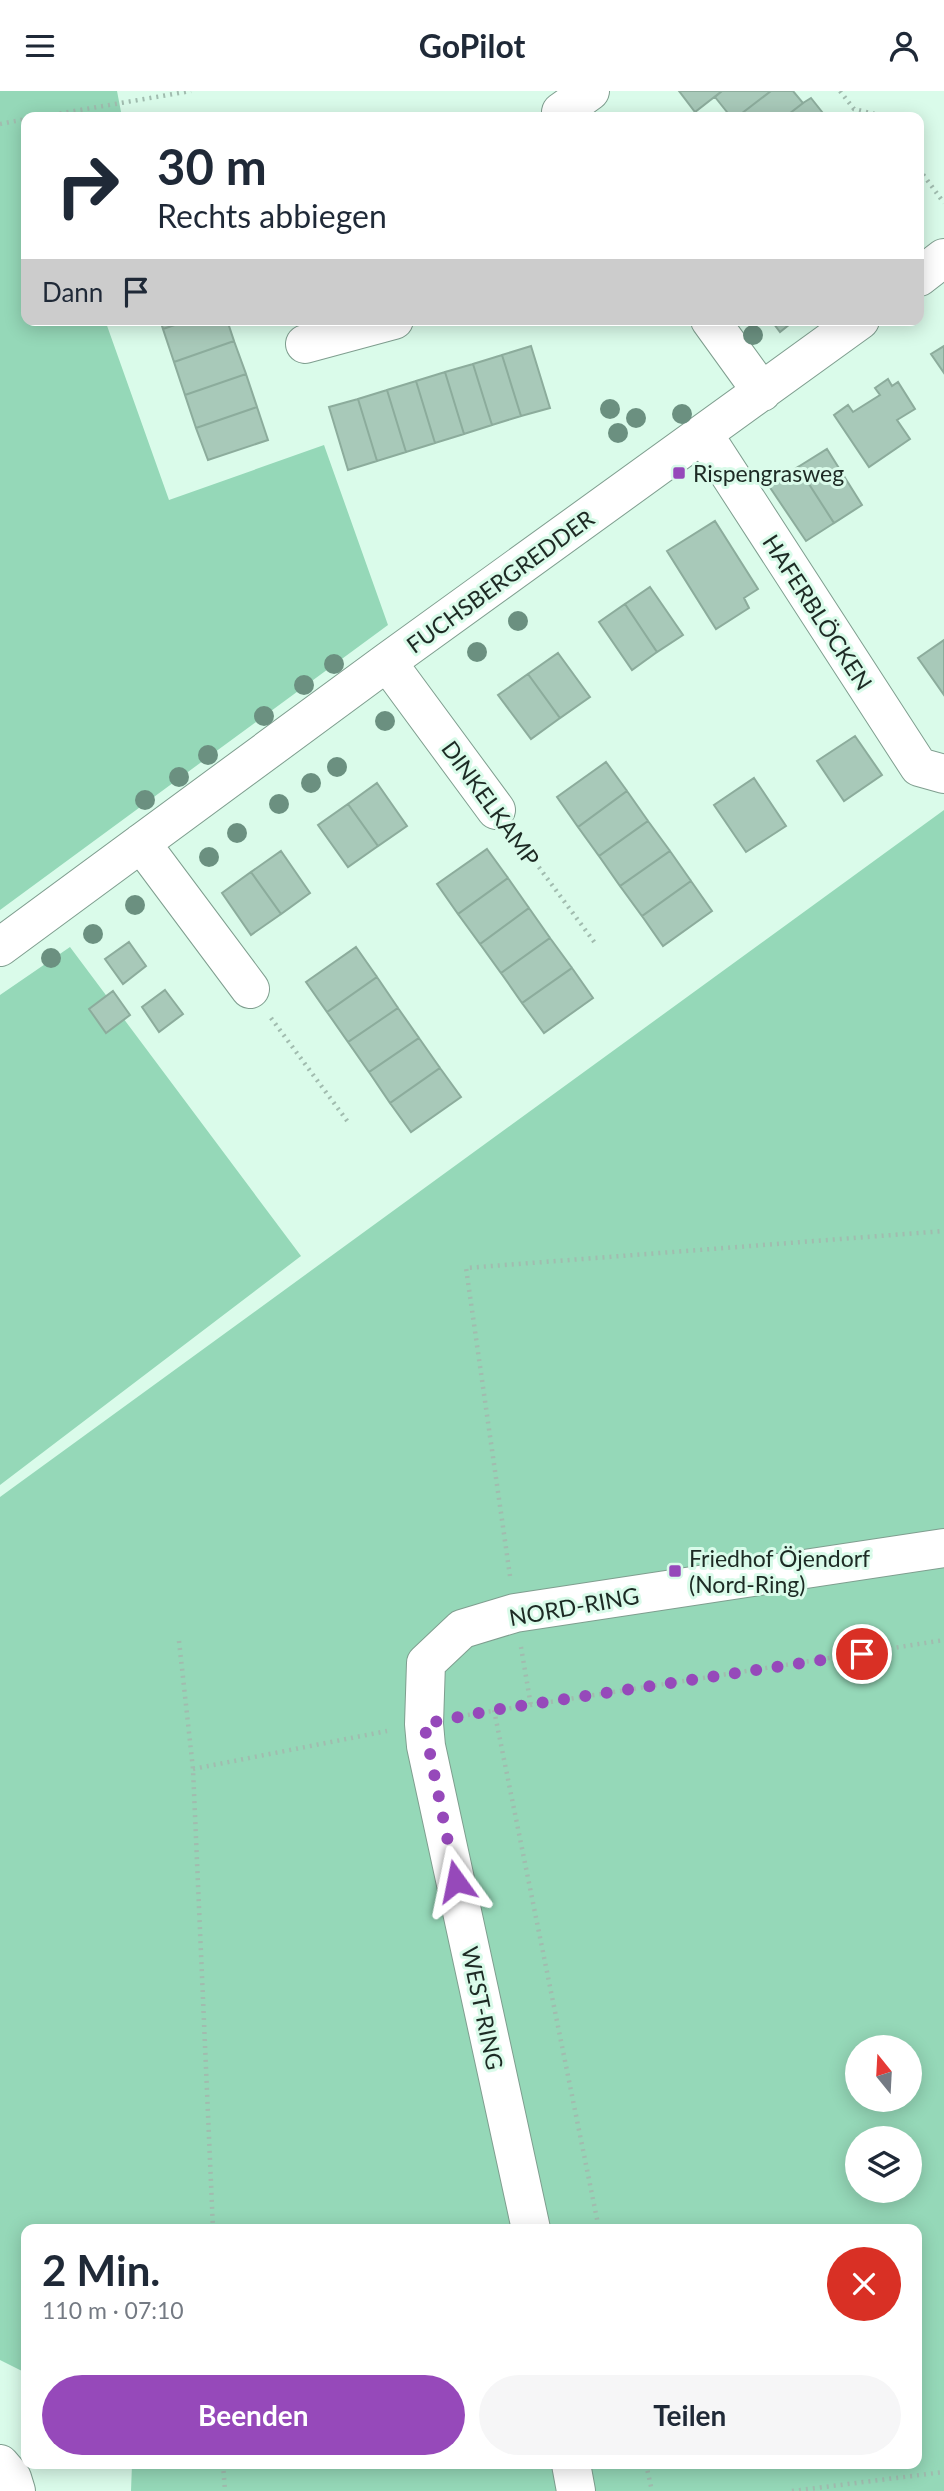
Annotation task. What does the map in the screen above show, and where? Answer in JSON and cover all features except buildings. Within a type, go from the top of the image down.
[{"type":"street","points":[[924,273],[944,258]]},
{"type":"street","points":[[305,344],[372,326]]},
{"type":"street","points":[[714,326],[762,392]]},
{"type":"street","name":"FUCHSBERGREDDER","points":[[0,947],[387,662],[852,326]]},
{"type":"street","name":"HAFERBLÖCKEN","points":[[704,435],[919,767],[944,774]]},
{"type":"street","name":"DINKELKAMP","points":[[387,662],[496,810]]},
{"type":"street","points":[[141,843],[250,989]]},
{"type":"street","name":"NORD-RING","points":[[426,1663],[462,1629],[515,1613],[944,1548]]},
{"type":"street","name":"WEST-RING","points":[[426,1663],[426,1746],[530,2224]]},
{"type":"street","points":[[0,2464],[12,2478],[16,2491]]},
{"type":"street","points":[[572,2469],[576,2491]]},
{"type":"path","points":[[67,112],[191,91]]},
{"type":"path","points":[[840,91],[854,109],[866,112]]},
{"type":"path","points":[[0,124],[21,120]]},
{"type":"path","points":[[924,176],[944,204]]},
{"type":"path","name":"DINKELKAMP","points":[[496,810],[595,943]]},
{"type":"path","points":[[250,989],[348,1122]]},
{"type":"path","points":[[531,1706],[515,1613],[466,1268],[944,1231]]},
{"type":"path","points":[[193,1769],[494,1710],[944,1640]]},
{"type":"path","points":[[179,1641],[193,1769],[213,2224]]},
{"type":"path","points":[[494,1710],[598,2224]]},
{"type":"path","points":[[223,2469],[225,2491]]},
{"type":"path","points":[[647,2469],[652,2491]]},
{"type":"path","points":[[792,2491],[944,2472]]},
{"type":"green space","points":[[0,91],[117,91],[121,112],[21,112],[21,326],[107,326],[169,500],[324,445],[388,625],[0,910]]},
{"type":"green space","points":[[944,810],[944,2491],[131,2491],[132,2469],[922,2469],[922,2224],[21,2224],[21,2370],[0,2360],[0,1497]]},
{"type":"green space","points":[[70,947],[301,1256],[0,1485],[0,995]]},
{"type":"place","name":"Rispengrasweg","points":[[679,473]]},
{"type":"place","name":"Friedhof Öjendorf (Nord-Ring)","points":[[675,1571]]},
{"type":"route","points":[[456,1881],[426,1746],[424,1724],[494,1710],[862,1654]]}]
